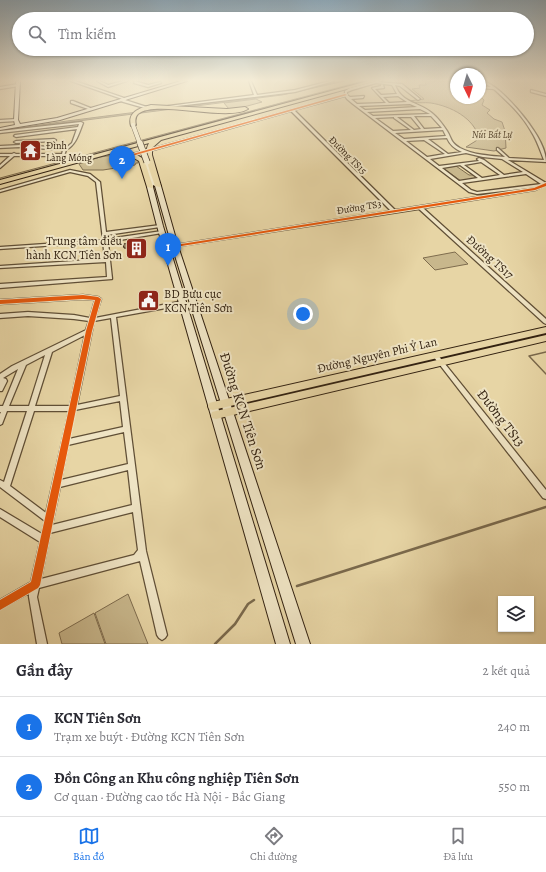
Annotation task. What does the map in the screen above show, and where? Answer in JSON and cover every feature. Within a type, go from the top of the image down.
[{"type":"highway","points":[[133,125],[135,113],[139,111]]},
{"type":"highway","points":[[0,177],[196,123],[203,118],[201,112],[199,111]]},
{"type":"highway","points":[[130,141],[244,111]]},
{"type":"highway","points":[[13,179],[258,111]]},
{"type":"highway","points":[[153,184],[149,150],[150,145],[154,141],[259,111]]},
{"type":"highway","points":[[0,182],[102,155],[114,154],[131,155],[142,160],[153,184]]},
{"type":"main road","points":[[16,111],[16,120],[18,128]]},
{"type":"main road","points":[[0,129],[18,128],[83,111]]},
{"type":"main road","points":[[133,125],[147,162],[153,184]]},
{"type":"main road","name":"Đường KCN Tiên Sơn","points":[[153,184],[161,229],[171,247],[183,303],[283,644]]},
{"type":"main road","name":"Đường KCN Tiên Sơn","points":[[153,184],[171,247],[228,407],[268,540],[303,644]]},
{"type":"main road","name":"Đường Nguyên Phi Ỷ Lan","points":[[438,359],[546,330]]},
{"type":"main road","name":"Đường Nguyên Phi Ỷ Lan","points":[[214,410],[438,359],[546,338]]},
{"type":"street","points":[[131,155],[288,111]]},
{"type":"street","name":"Đường TS15","points":[[293,111],[394,211]]},
{"type":"street","points":[[366,111],[470,191],[477,193],[546,185]]},
{"type":"street","points":[[425,111],[432,115],[444,129],[447,138],[453,146],[466,152],[508,158],[546,161],[533,131],[516,111]]},
{"type":"street","points":[[374,117],[432,115]]},
{"type":"street","points":[[412,116],[423,130]]},
{"type":"street","points":[[394,117],[413,130]]},
{"type":"street","points":[[0,121],[16,120]]},
{"type":"street","points":[[0,132],[18,128],[80,122],[73,143],[65,149],[63,155],[0,155]]},
{"type":"street","points":[[0,167],[12,154],[16,146],[18,128]]},
{"type":"street","points":[[16,136],[79,128]]},
{"type":"street","points":[[393,132],[444,129]]},
{"type":"street","points":[[50,148],[59,131]]},
{"type":"street","points":[[404,140],[447,138]]},
{"type":"street","points":[[425,139],[448,155]]},
{"type":"street","points":[[16,142],[54,140]]},
{"type":"street","points":[[0,147],[16,146],[65,149]]},
{"type":"street","points":[[498,149],[508,158]]},
{"type":"street","points":[[427,158],[466,152]]},
{"type":"street","points":[[473,154],[503,176]]},
{"type":"street","points":[[503,157],[525,173],[546,185]]},
{"type":"street","points":[[439,167],[483,161]]},
{"type":"street","points":[[460,164],[481,179]]},
{"type":"street","points":[[0,191],[64,172],[74,171],[88,175],[98,182],[110,278],[0,286]]},
{"type":"street","points":[[459,182],[525,173]]},
{"type":"street","name":"Đường TS3","points":[[171,247],[535,189],[546,185]]},
{"type":"street","name":"Đường TS17","points":[[420,207],[546,322]]},
{"type":"street","points":[[104,234],[161,229]]},
{"type":"street","points":[[0,248],[105,241],[161,229]]},
{"type":"street","points":[[0,267],[107,260]]},
{"type":"street","points":[[0,302],[76,298],[98,299],[92,320],[44,540],[33,597],[42,644]]},
{"type":"street","points":[[0,316],[28,314],[74,317],[92,320],[183,303]]},
{"type":"street","points":[[113,316],[142,551],[162,635]]},
{"type":"street","points":[[0,389],[4,381],[0,378],[23,364],[90,332]]},
{"type":"street","points":[[49,352],[32,409],[3,485],[49,520]]},
{"type":"street","name":"Đường TS13","points":[[438,359],[545,495]]},
{"type":"street","points":[[0,422],[2,409],[23,364]]},
{"type":"street","points":[[2,409],[73,408],[123,398]]},
{"type":"street","points":[[66,443],[127,429]]},
{"type":"street","points":[[57,484],[132,466]]},
{"type":"street","points":[[47,530],[137,507]]},
{"type":"street","points":[[0,513],[44,540]]},
{"type":"street","points":[[0,606],[35,585],[136,558],[142,551]]},
{"type":"green space","points":[[251,111],[253,111],[0,180],[0,178]]},
{"type":"green space","name":"Núi Bất Lự","points":[[455,111],[489,111],[487,113],[494,119],[502,122],[505,131],[506,148],[494,151],[466,147],[479,139],[477,132],[467,119]]},
{"type":"green space","points":[[114,155],[133,157],[138,160],[138,163],[135,165],[103,170],[83,170],[79,164],[100,157]]},
{"type":"green space","points":[[456,166],[478,179],[461,181],[443,168]]},
{"type":"green space","points":[[455,252],[468,264],[435,270],[423,258]]},
{"type":"green space","points":[[546,333],[546,335],[451,357],[448,356]]},
{"type":"green space","points":[[427,360],[428,362],[408,367],[246,404],[246,402]]},
{"type":"green space","points":[[128,594],[148,644],[106,644],[95,613]]},
{"type":"green space","points":[[94,613],[105,644],[62,644],[59,633]]},
{"type":"shaded area","points":[[145,111],[156,111],[0,131]]},
{"type":"building","name":"Trung tâm điều hành KCN Tiên Sơn","points":[[142,243],[144,252],[134,254],[133,249],[124,248],[123,244]]},
{"type":"waterway","points":[[546,352],[529,356],[546,374]]},
{"type":"waterway","points":[[297,586],[546,507]]},
{"type":"waterway","points":[[215,644],[235,624],[248,604],[254,600]]},
{"type":"cycle path","points":[[131,155],[288,111]]},
{"type":"cycle path","points":[[175,246],[535,189],[546,184]]},
{"type":"cycle path","points":[[0,302],[83,297],[98,299],[89,331],[35,585],[0,605]]},
{"type":"place","name":"Đình Làng Móng","points":[[30,151]]},
{"type":"place","name":"Đồn Công an Khu công nghiệp Tiên Sơn","points":[[122,179]]},
{"type":"place","name":"Trung tâm điều hành KCN Tiên Sơn","points":[[137,248]]},
{"type":"place","name":"KCN Tiên Sơn","points":[[168,266]]},
{"type":"place","name":"BD Bưu cục KCN Tiên Sơn","points":[[149,301]]}]
